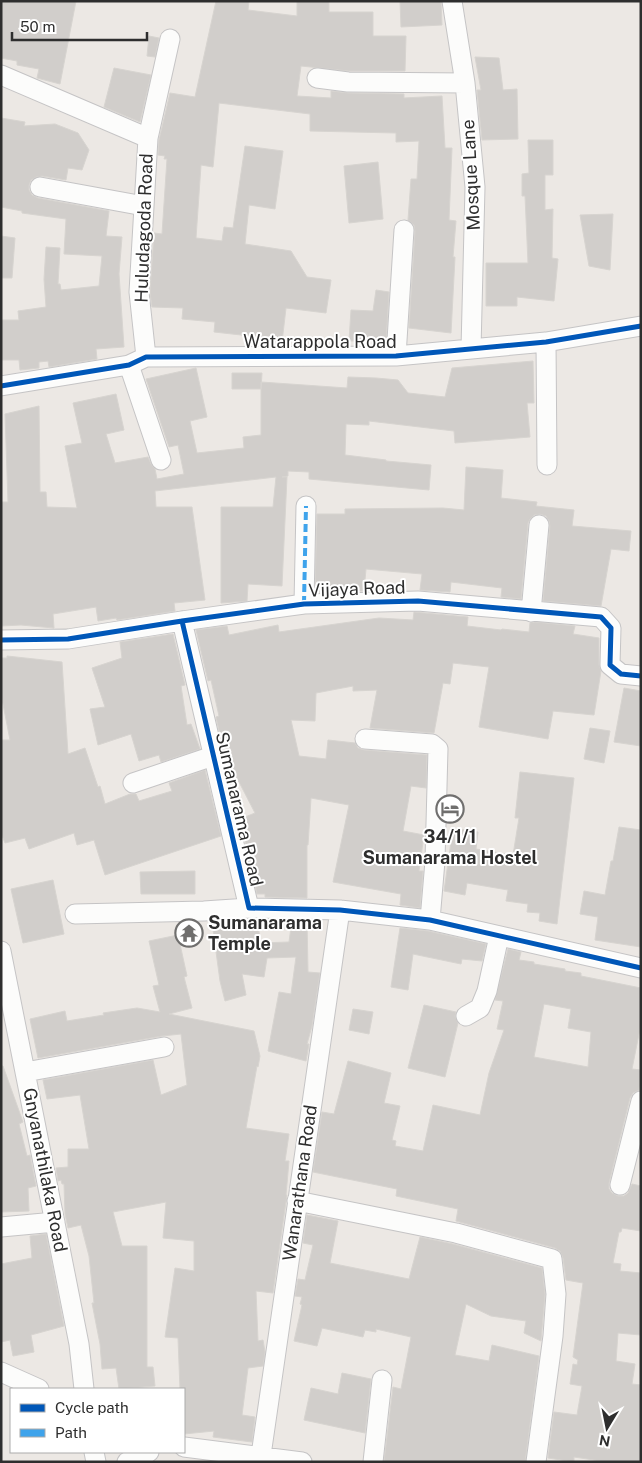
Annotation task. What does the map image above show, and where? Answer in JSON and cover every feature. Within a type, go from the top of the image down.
[{"type":"street","name":"Mosque Lane","points":[[452,1],[465,83],[475,187],[471,349]]},
{"type":"street","points":[[148,138],[170,39]]},
{"type":"street","name":"Huludagoda Road","points":[[1,76],[148,138],[139,292],[146,357]]},
{"type":"street","points":[[318,78],[348,82],[465,83]]},
{"type":"street","points":[[40,188],[144,206]]},
{"type":"street","points":[[396,356],[404,230]]},
{"type":"street","name":"Watarappola Road","points":[[1,386],[129,365],[146,357],[396,356],[546,342],[641,326]]},
{"type":"street","points":[[546,342],[547,465]]},
{"type":"street","points":[[129,365],[160,460]]},
{"type":"street","points":[[304,604],[306,506]]},
{"type":"street","points":[[531,612],[539,525]]},
{"type":"street","name":"Vijaya Road","points":[[1,640],[68,639],[182,620],[304,604],[418,601],[600,617],[611,628],[610,665],[621,674],[641,676]]},
{"type":"street","name":"Sumanarama Road","points":[[182,620],[248,908],[340,910],[430,920],[641,968]]},
{"type":"street","points":[[365,739],[432,744],[438,749],[430,920]]},
{"type":"street","points":[[134,783],[213,756]]},
{"type":"street","points":[[75,914],[248,908]]},
{"type":"street","name":"Wanarathana Road","points":[[261,1459],[340,910]]},
{"type":"street","points":[[466,1016],[480,1008],[487,991],[499,936]]},
{"type":"street","name":"Gnyanathilaka Road","points":[[1,951],[79,1344],[84,1388]]},
{"type":"street","points":[[25,1072],[164,1047]]},
{"type":"street","points":[[620,1185],[641,1101]]},
{"type":"street","points":[[297,1201],[456,1233],[552,1259],[556,1294],[553,1336],[536,1462]]},
{"type":"street","points":[[1,1227],[55,1222]]},
{"type":"street","points":[[1,1372],[37,1388]]},
{"type":"street","points":[[373,1462],[382,1380]]},
{"type":"street","points":[[185,1447],[261,1459],[302,1462]]},
{"type":"street","points":[[127,1462],[148,1453]]},
{"type":"building","points":[[1,1],[76,1],[60,84],[37,78],[39,69],[17,65],[17,61],[1,58]]},
{"type":"building","points":[[216,1],[249,1],[248,10],[297,16],[297,1],[329,1],[329,12],[373,12],[373,36],[406,36],[405,71],[349,71],[301,66],[297,96],[331,98],[331,91],[404,94],[404,98],[442,96],[445,148],[452,148],[449,220],[456,221],[451,333],[409,328],[415,231],[414,225],[408,220],[411,179],[417,179],[419,141],[396,142],[396,133],[310,131],[310,114],[219,103],[213,167],[201,165],[196,238],[222,241],[224,227],[233,228],[245,146],[283,151],[275,209],[249,205],[245,244],[291,251],[307,277],[331,280],[326,313],[286,308],[282,342],[259,339],[259,337],[214,332],[215,322],[182,319],[183,308],[152,307],[150,292],[154,233],[162,234],[167,159],[164,159],[165,156],[158,155],[159,140],[170,93],[195,97]]},
{"type":"building","points":[[400,1],[441,1],[442,25],[401,27]]},
{"type":"building","points":[[149,36],[159,38],[155,57],[147,56]]},
{"type":"building","points":[[475,57],[499,58],[503,90],[517,89],[518,139],[482,140],[477,90],[481,90]]},
{"type":"building","points":[[114,68],[151,75],[140,122],[104,107]]},
{"type":"building","points":[[1,118],[25,122],[24,126],[55,124],[78,133],[89,150],[82,170],[68,168],[66,180],[42,176],[36,177],[31,180],[29,190],[32,195],[38,198],[109,211],[106,236],[122,237],[119,274],[124,347],[96,349],[97,359],[49,367],[48,361],[39,362],[39,368],[20,370],[19,360],[1,360],[1,320],[19,320],[18,311],[46,307],[44,279],[46,247],[60,248],[58,284],[60,284],[61,290],[99,286],[102,256],[64,254],[66,219],[22,213],[22,211],[1,207]]},
{"type":"building","points":[[528,140],[553,140],[553,175],[545,175],[545,210],[553,209],[552,258],[558,259],[554,301],[517,297],[517,306],[486,306],[486,263],[528,263],[525,196],[522,196],[522,174],[529,173]]},
{"type":"building","points":[[378,162],[383,219],[349,223],[344,166]]},
{"type":"building","points":[[613,214],[610,270],[589,266],[580,215]]},
{"type":"building","points":[[1,236],[15,238],[12,278],[1,278]]},
{"type":"building","points":[[376,290],[389,292],[386,341],[349,341],[351,310],[373,311]]},
{"type":"building","points":[[533,361],[534,403],[527,403],[530,437],[455,443],[454,431],[369,421],[369,425],[346,424],[345,455],[431,465],[429,490],[309,479],[309,472],[288,471],[288,476],[282,477],[287,477],[282,586],[248,584],[247,601],[221,603],[221,507],[273,507],[276,477],[155,491],[156,507],[192,507],[205,600],[174,603],[175,611],[117,620],[116,618],[98,621],[96,607],[53,614],[54,628],[21,625],[1,626],[1,502],[8,502],[5,414],[39,406],[40,492],[46,492],[47,507],[77,508],[65,446],[82,443],[73,403],[116,394],[124,430],[106,434],[115,463],[148,457],[155,469],[157,479],[184,474],[178,445],[169,447],[146,379],[196,368],[207,417],[190,421],[197,453],[244,448],[243,437],[261,435],[261,382],[347,388],[348,377],[376,378],[398,380],[408,393],[445,397],[452,368]]},
{"type":"building","points":[[232,373],[262,373],[261,389],[232,389]]},
{"type":"building","points":[[466,467],[503,470],[501,498],[537,502],[536,506],[574,510],[572,526],[631,531],[629,551],[611,549],[601,606],[543,601],[550,526],[546,516],[540,514],[534,515],[528,523],[521,599],[501,597],[502,588],[451,582],[450,592],[420,590],[422,574],[366,569],[364,591],[315,592],[317,514],[345,514],[345,509],[443,508],[464,510]]},
{"type":"building","points":[[414,612],[468,617],[467,626],[501,630],[529,632],[530,623],[535,622],[575,626],[573,634],[599,638],[599,665],[601,671],[594,715],[553,711],[548,739],[479,727],[489,667],[453,663],[450,684],[443,683],[434,733],[370,728],[377,690],[353,691],[353,686],[316,693],[315,721],[291,720],[299,756],[326,759],[328,740],[355,743],[358,748],[364,750],[427,755],[426,788],[411,786],[403,831],[424,835],[419,871],[423,871],[420,908],[400,905],[401,894],[333,882],[349,805],[311,798],[307,845],[307,898],[265,897],[265,894],[257,894],[240,819],[255,813],[224,753],[216,717],[219,716],[211,680],[208,681],[196,630],[227,626],[229,635],[278,625],[279,632],[379,618],[413,620]]},
{"type":"building","points":[[173,634],[185,685],[181,686],[187,725],[191,724],[200,749],[161,762],[159,755],[139,761],[131,734],[98,745],[90,709],[105,707],[92,668],[122,658],[120,642]]},
{"type":"building","points":[[7,656],[62,662],[68,754],[85,748],[105,804],[130,794],[136,794],[139,801],[172,791],[169,783],[205,770],[221,836],[105,875],[94,840],[77,845],[74,833],[29,849],[25,838],[5,843],[1,833],[1,740],[10,740],[1,694],[1,658],[7,658]]},
{"type":"building","points":[[624,688],[641,691],[641,746],[614,742]]},
{"type":"building","points":[[590,728],[610,731],[604,763],[584,759]]},
{"type":"building","points":[[520,772],[574,778],[557,924],[539,921],[540,913],[527,912],[528,904],[506,901],[508,890],[467,883],[465,895],[444,891],[453,828],[478,832],[476,849],[513,855],[519,818],[515,818]]},
{"type":"building","points":[[619,827],[641,830],[641,947],[595,940],[598,917],[580,914],[584,891],[605,895]]},
{"type":"building","points":[[195,871],[195,894],[141,894],[140,872]]},
{"type":"building","points":[[53,880],[64,934],[23,943],[11,889]]},
{"type":"building","points":[[234,920],[234,924],[257,921],[261,943],[289,942],[292,920],[307,921],[308,972],[320,973],[312,1026],[307,1044],[309,1044],[306,1061],[268,1051],[279,992],[291,994],[296,957],[267,958],[264,977],[242,974],[246,995],[225,1001],[220,981],[212,922]]},
{"type":"building","points":[[400,928],[428,931],[486,944],[482,961],[462,959],[461,964],[413,954],[408,990],[391,987]]},
{"type":"building","points":[[178,935],[187,976],[184,977],[192,1008],[169,1014],[254,1031],[260,1056],[246,1128],[289,1134],[285,1161],[289,1161],[287,1195],[273,1293],[256,1291],[258,1341],[263,1340],[265,1352],[263,1366],[248,1368],[242,1415],[255,1417],[252,1442],[213,1437],[214,1431],[185,1434],[185,1388],[180,1388],[178,1338],[165,1337],[175,1268],[194,1271],[194,1241],[163,1238],[166,1202],[113,1212],[122,1246],[147,1246],[147,1367],[153,1367],[155,1386],[119,1388],[116,1368],[102,1369],[100,1344],[92,1303],[94,1303],[89,1256],[81,1225],[68,1228],[65,1214],[64,1184],[62,1184],[61,1180],[58,1181],[56,1168],[68,1167],[68,1149],[89,1149],[80,1095],[47,1099],[43,1080],[153,1060],[161,1095],[187,1085],[181,1034],[38,1058],[30,1019],[65,1011],[67,1021],[137,1008],[160,1012],[153,986],[159,985],[149,941]]},
{"type":"building","points":[[508,949],[521,952],[519,960],[581,973],[581,976],[641,988],[641,1024],[632,1069],[641,1070],[639,1090],[633,1093],[630,1098],[609,1189],[618,1196],[624,1196],[628,1193],[632,1184],[641,1186],[641,1231],[622,1228],[621,1232],[619,1232],[613,1263],[621,1264],[620,1271],[641,1273],[641,1335],[618,1333],[616,1361],[635,1364],[632,1384],[641,1385],[641,1462],[607,1462],[574,1457],[574,1462],[548,1458],[554,1412],[577,1415],[582,1386],[570,1384],[573,1364],[577,1365],[578,1360],[573,1357],[583,1283],[566,1280],[563,1258],[560,1251],[456,1221],[458,1209],[396,1196],[397,1189],[313,1172],[322,1112],[334,1114],[348,1061],[391,1073],[384,1103],[400,1106],[392,1140],[396,1141],[395,1146],[423,1151],[433,1105],[480,1115],[489,1073],[504,1030],[497,1029],[503,1001],[495,1000]],"holes":[[[544,1004],[571,1009],[568,1028],[591,1032],[588,1067],[534,1057]]]},
{"type":"building","points":[[424,1005],[456,1012],[455,1016],[458,1023],[445,1077],[408,1068]]},
{"type":"building","points":[[353,1009],[373,1012],[369,1034],[349,1030]]},
{"type":"building","points":[[1,1066],[3,1066],[23,1122],[19,1124],[27,1156],[30,1155],[36,1186],[28,1188],[29,1211],[1,1212]]},
{"type":"building","points":[[307,1215],[338,1221],[330,1263],[409,1279],[420,1237],[542,1268],[545,1294],[541,1341],[524,1333],[526,1321],[491,1316],[466,1304],[455,1355],[489,1361],[492,1345],[539,1356],[525,1462],[384,1462],[393,1387],[401,1389],[411,1337],[376,1329],[376,1332],[365,1330],[363,1337],[322,1328],[317,1346],[294,1341],[302,1305],[300,1304],[302,1297],[295,1296],[298,1279],[305,1280],[313,1245],[303,1243]]},
{"type":"building","points":[[46,1234],[64,1326],[31,1335],[34,1352],[13,1356],[10,1340],[1,1342],[1,1264],[32,1258],[30,1236]]},
{"type":"building","points":[[342,1373],[371,1379],[365,1433],[304,1420],[311,1388],[338,1394]]},
{"type":"marked path","points":[[304,604],[306,506]]},
{"type":"cycle path","points":[[1,386],[129,365],[146,357],[396,356],[546,342],[641,326]]},
{"type":"cycle path","points":[[1,640],[68,639],[304,604],[418,601],[601,617],[611,628],[610,665],[621,674],[641,676]]},
{"type":"cycle path","points":[[182,621],[249,908],[340,910],[430,920],[641,968]]},
{"type":"place","name":"34/1/1 Sumanarama Hostel","points":[[450,809]]},
{"type":"place","name":"Sumanarama Temple","points":[[189,933]]}]
